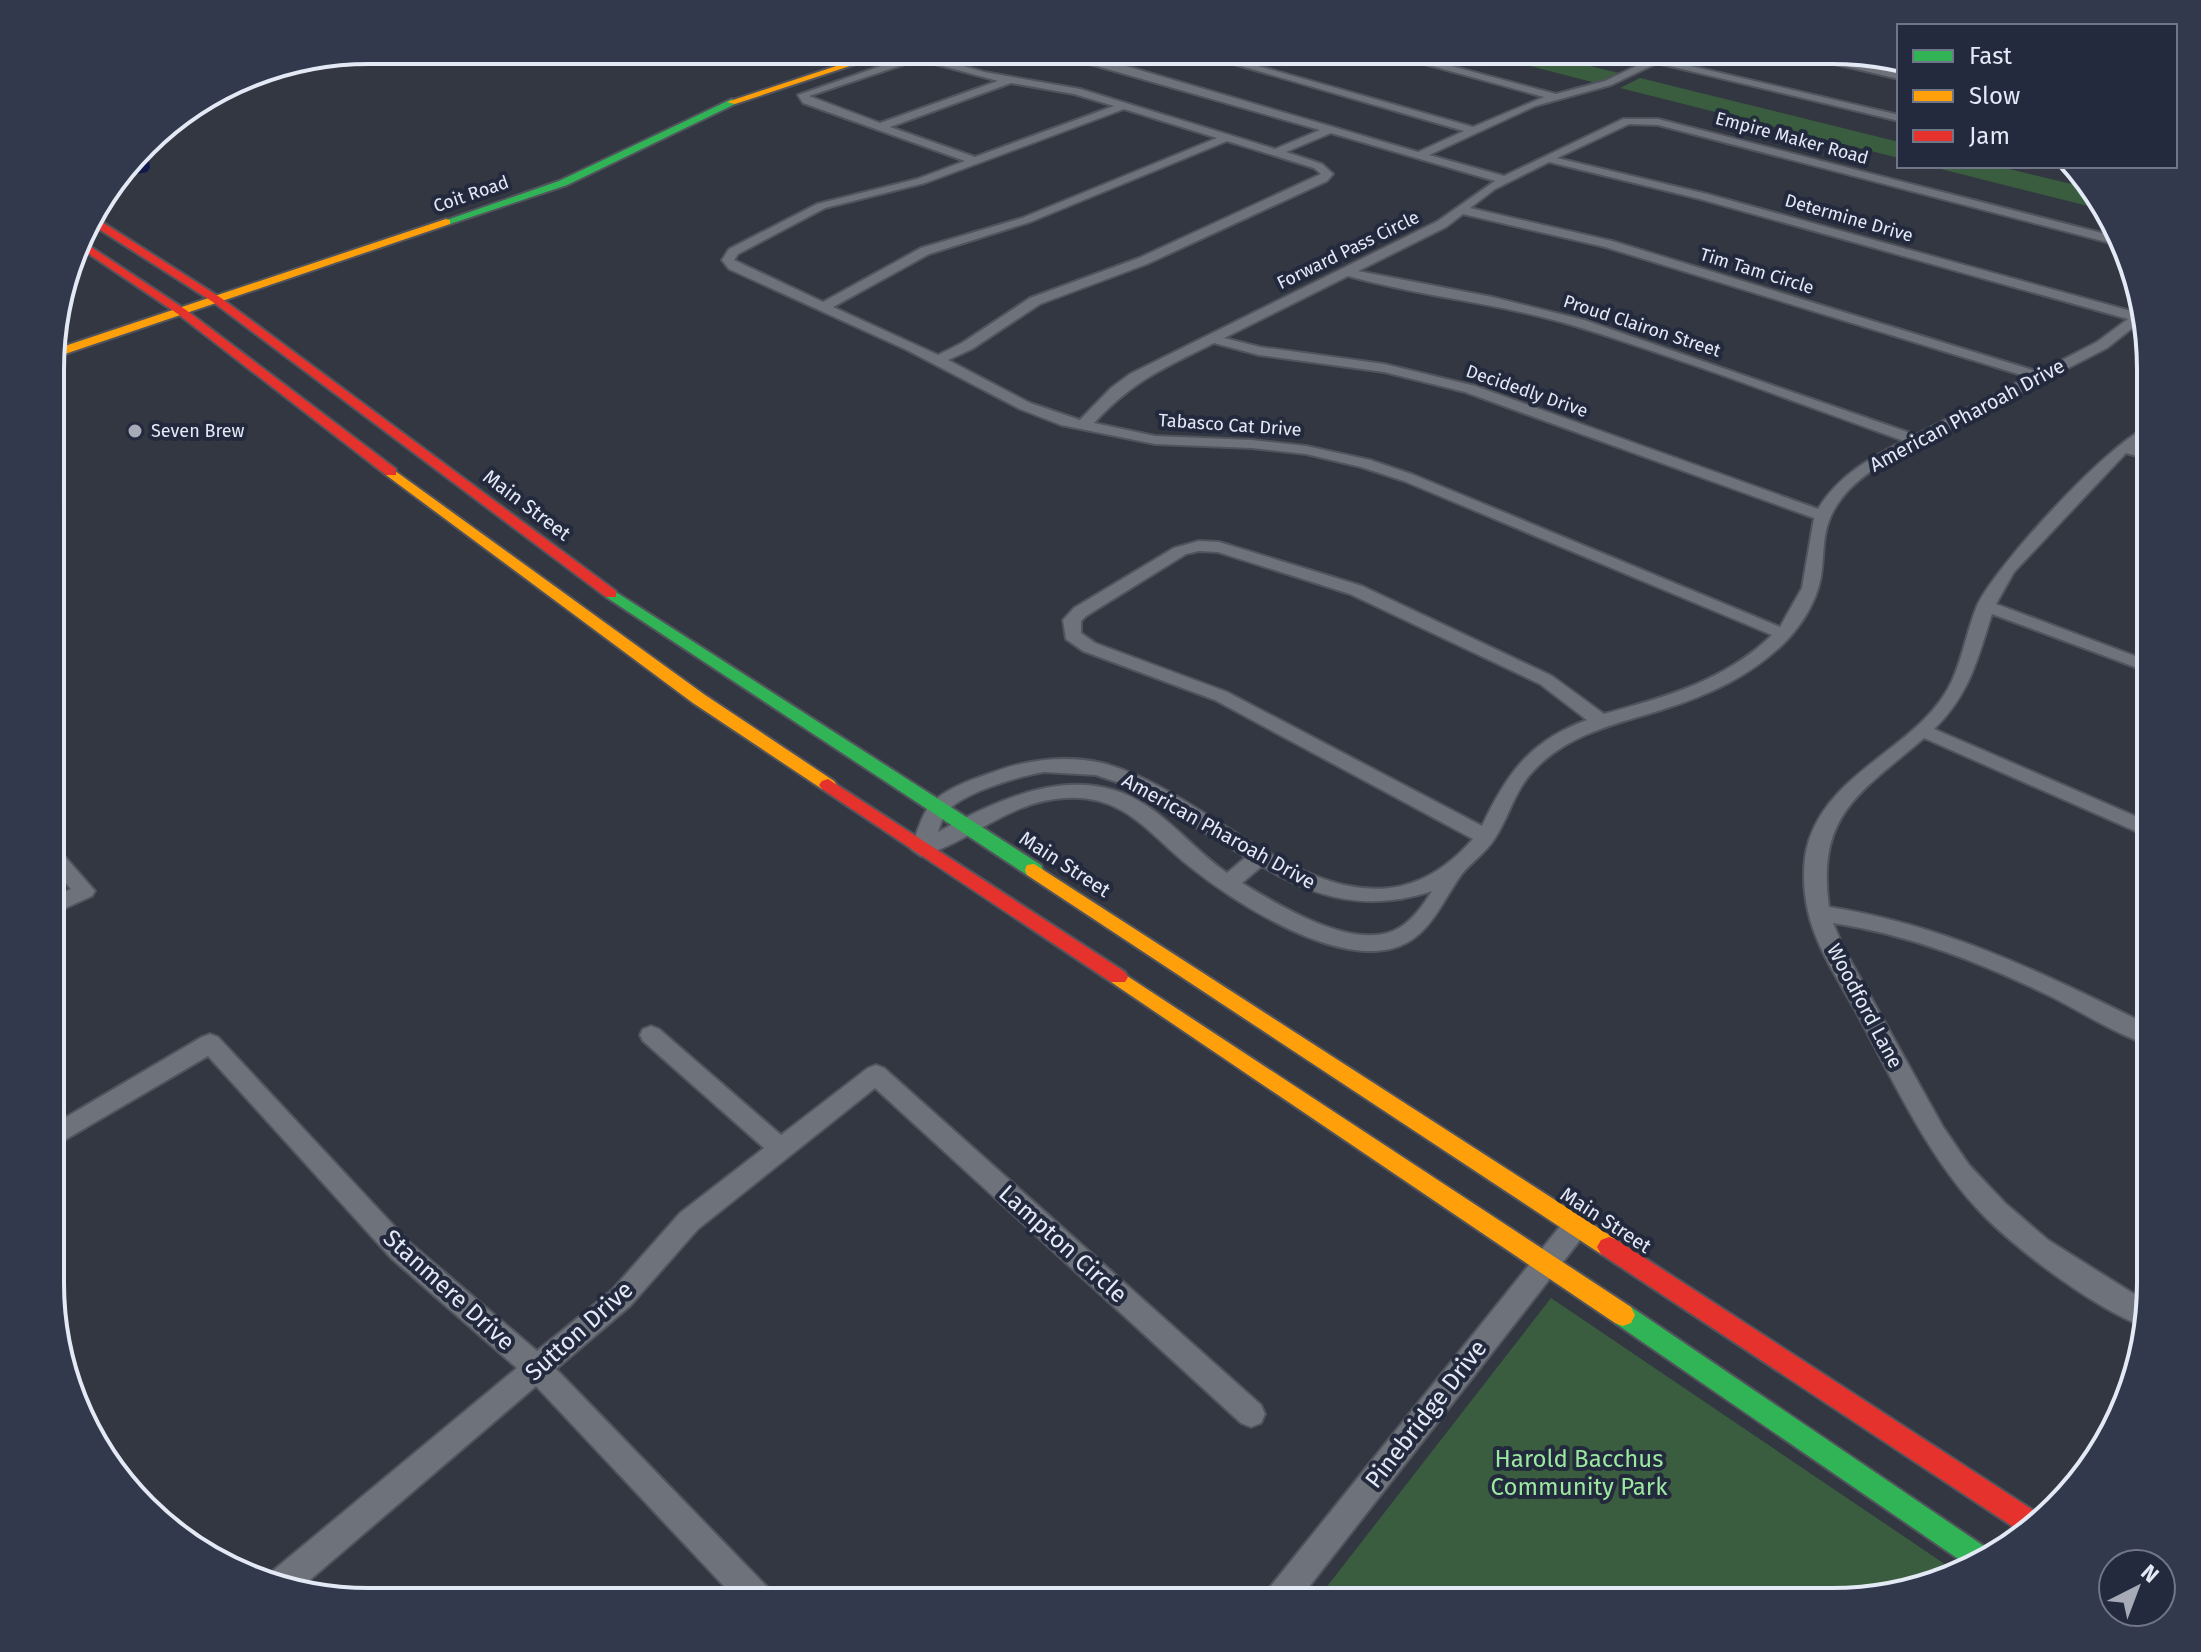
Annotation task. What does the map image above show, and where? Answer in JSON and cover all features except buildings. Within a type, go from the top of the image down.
[{"type":"main road","points":[[679,107],[803,64]]},
{"type":"main road","name":"Coit Road","points":[[65,350],[563,183],[730,103],[851,64]]},
{"type":"main road","name":"Coit Road","points":[[67,330],[435,210],[549,168]]},
{"type":"main road","name":"Main Street","points":[[100,225],[217,300],[612,595],[732,676],[968,827],[2025,1519]]},
{"type":"main road","points":[[88,249],[182,312],[355,446],[699,699],[1546,1262],[1973,1554]]},
{"type":"main road","points":[[355,446],[394,430]]},
{"type":"main road","points":[[577,611],[612,595]]},
{"type":"street","points":[[895,64],[810,91],[803,96],[807,101],[975,161],[1123,106]]},
{"type":"street","points":[[938,360],[967,346],[1035,301],[1143,261],[1323,179],[1327,173],[1318,166],[1064,88],[1009,80],[940,64]]},
{"type":"street","points":[[1102,64],[1505,180]]},
{"type":"street","points":[[1240,64],[1473,130]]},
{"type":"street","points":[[1431,64],[1555,97]]},
{"type":"street","points":[[1420,155],[1555,97],[1608,83],[1648,64]]},
{"type":"street","points":[[1673,64],[1897,118]]},
{"type":"street","points":[[1848,65],[1897,76]]},
{"type":"street","points":[[880,127],[1009,80]]},
{"type":"street","name":"Forward Pass Circle","points":[[1082,427],[1129,380],[1348,272],[1462,210],[1481,193],[1505,180],[1624,122],[1638,119]]},
{"type":"street","name":"Empire Maker Road","points":[[1638,119],[2108,238]]},
{"type":"street","points":[[1275,153],[1332,129]]},
{"type":"street","points":[[823,307],[925,251],[1026,220],[1226,138]]},
{"type":"street","name":"Determine Drive","points":[[1549,159],[1703,196],[2132,315]]},
{"type":"street","name":"Tabasco Cat Drive","points":[[975,161],[914,183],[821,206],[733,252],[728,259],[733,266],[938,360],[1025,406],[1082,427],[1155,440],[1282,447],[1365,463],[1409,478],[1783,634]]},
{"type":"street","name":"Tim Tam Circle","points":[[1462,210],[1621,248],[2038,376]]},
{"type":"street","name":"Proud Clairon Street","points":[[1348,272],[1383,282],[1492,301],[1587,325],[1917,440]]},
{"type":"street","name":"American Pharoah Drive","points":[[921,849],[968,827],[1000,806],[1023,797],[1063,791],[1098,794],[1131,804],[1148,814],[1192,857],[1268,907],[1342,940],[1377,944],[1402,937],[1429,915],[1454,870],[1486,837],[1510,787],[1531,762],[1562,738],[1601,721],[1677,699],[1709,686],[1756,658],[1783,634],[1809,592],[1822,516],[1839,490],[1854,476],[2038,376],[2102,345],[2133,321]]},
{"type":"street","name":"Decidedly Drive","points":[[1210,338],[1267,353],[1384,368],[1470,389],[1822,516]]},
{"type":"street","name":"Woodford Lane","points":[[2135,1309],[2039,1248],[1996,1211],[1960,1172],[1934,1134],[1842,967],[1819,913],[1815,860],[1830,814],[1854,783],[1941,713],[1958,688],[1986,606],[2014,562],[2123,447],[2137,438]]},
{"type":"street","points":[[2123,447],[2137,452]]},
{"type":"street","points":[[1486,837],[1221,696],[1089,647],[1074,637],[1070,629],[1072,620],[1080,612],[1180,551],[1203,545],[1223,548],[1356,590],[1546,680],[1601,721]]},
{"type":"street","points":[[1986,606],[2137,663]]},
{"type":"street","points":[[1921,730],[2137,825]]},
{"type":"street","name":"American Pharoah Drive","points":[[938,808],[972,787],[1006,773],[1044,766],[1087,767],[1133,781],[1307,883],[1354,896],[1408,893],[1454,870]]},
{"type":"street","points":[[921,849],[938,808]]},
{"type":"street","points":[[1229,883],[1260,856]]},
{"type":"street","points":[[64,868],[85,891],[64,901]]},
{"type":"street","points":[[1819,913],[1892,924],[1972,949],[2137,1030]]},
{"type":"street","points":[[651,1035],[781,1149]]},
{"type":"street","name":"Stanmere Drive","points":[[64,1130],[210,1043],[400,1250],[538,1369],[747,1588]]},
{"type":"street","name":"Sutton Drive","points":[[289,1578],[621,1298],[689,1221],[876,1074]]},
{"type":"street","name":"Lampton Circle","points":[[876,1074],[1251,1414]]},
{"type":"street","name":"Pinebridge Drive","points":[[1289,1588],[1575,1227]]},
{"type":"green space","points":[[1522,64],[1582,64],[1619,73],[1596,83]]},
{"type":"green space","points":[[1640,78],[1897,142],[1897,157],[1620,88]]},
{"type":"green space","points":[[1937,168],[2005,168],[2075,185],[2090,207]]},
{"type":"green space","name":"Harold Bacchus Community Park","points":[[1551,1298],[1947,1566],[1892,1582],[1832,1588],[1326,1588]]},
{"type":"traffic: fast","points":[[446,222],[563,183],[732,102]]},
{"type":"traffic: fast","points":[[611,594],[1034,870]]},
{"type":"traffic: fast","points":[[1623,1315],[1973,1554]]},
{"type":"traffic: slow","points":[[732,102],[850,64]]},
{"type":"traffic: slow","points":[[65,350],[446,222]]},
{"type":"traffic: slow","points":[[391,472],[699,699],[828,785]]},
{"type":"traffic: slow","points":[[1034,870],[1609,1247]]},
{"type":"traffic: slow","points":[[1118,977],[1623,1315]]},
{"type":"traffic: jam","points":[[100,225],[217,300],[611,594]]},
{"type":"traffic: jam","points":[[88,249],[182,312],[391,472]]},
{"type":"traffic: jam","points":[[828,785],[1118,977]]},
{"type":"traffic: jam","points":[[1609,1247],[2025,1519]]},
{"type":"place","name":"Seven Brew","points":[[135,431]]}]
